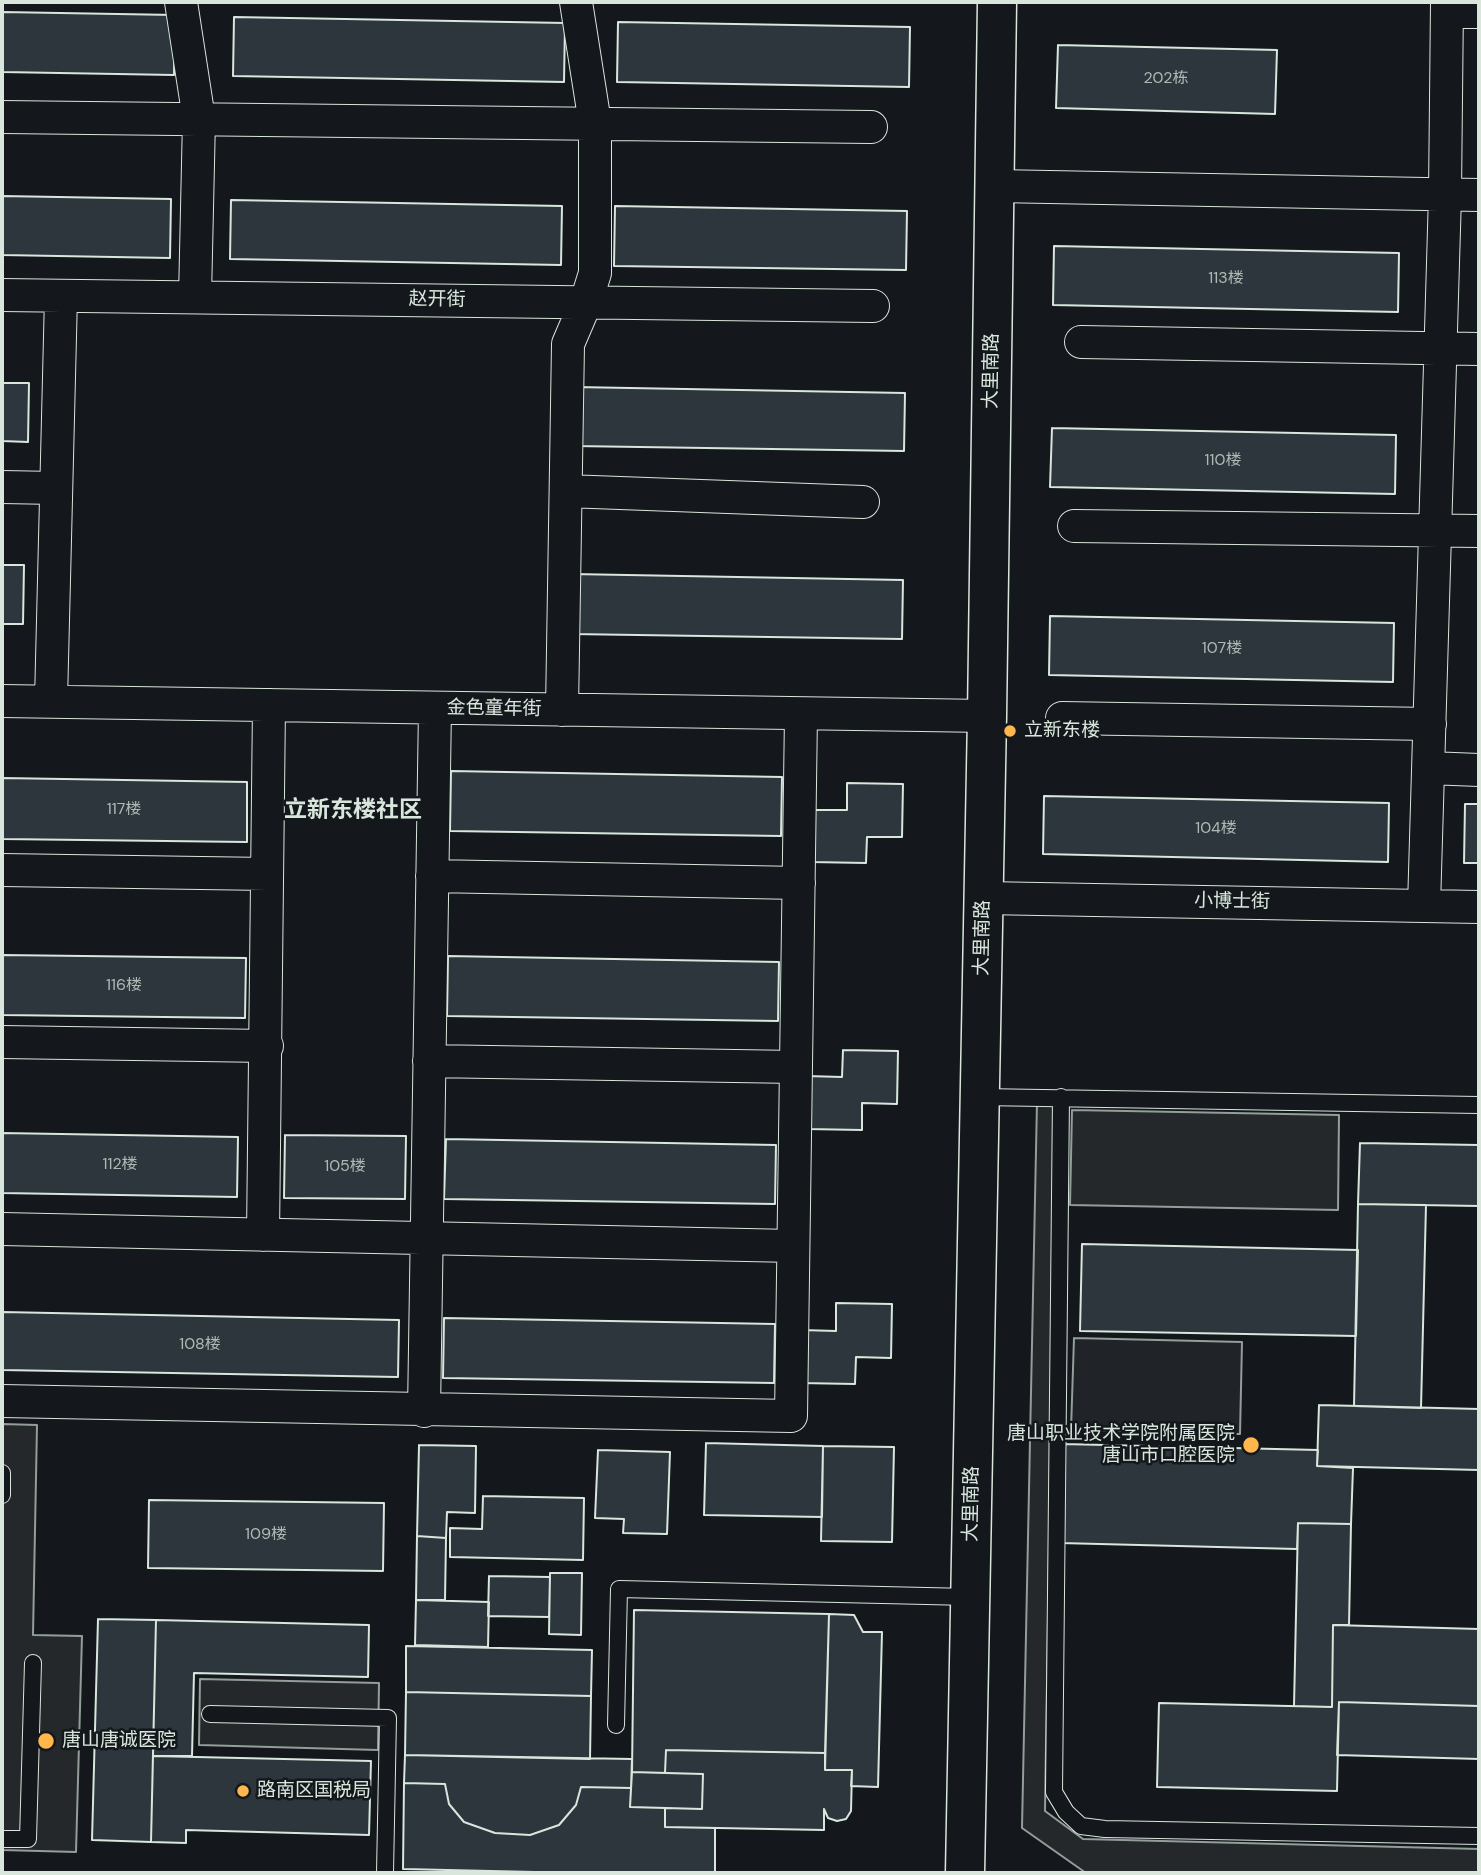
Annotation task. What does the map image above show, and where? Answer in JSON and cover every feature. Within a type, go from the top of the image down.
[{"type":"street","points":[[181,2],[200,119],[195,297]]},
{"type":"street","points":[[562,710],[568,344],[595,273],[595,124],[576,2]]},
{"type":"street","name":"大里南路","points":[[965,1873],[984,898],[997,2]]},
{"type":"street","points":[[1424,906],[1445,195],[1447,7],[1479,12]]},
{"type":"street","points":[[2,117],[871,127]]},
{"type":"street","points":[[995,186],[1479,195]]},
{"type":"street","name":"赵开街","points":[[2,295],[873,306]]},
{"type":"street","points":[[51,701],[61,296]]},
{"type":"street","points":[[1080,342],[1479,349]]},
{"type":"street","points":[[2,487],[56,488]]},
{"type":"street","points":[[566,491],[863,502]]},
{"type":"street","points":[[1074,526],[1479,531]]},
{"type":"street","name":"金色童年街","points":[[2,701],[987,716]]},
{"type":"street","points":[[263,1235],[269,705]]},
{"type":"street","points":[[424,1410],[435,708]]},
{"type":"street","points":[[2,1401],[791,1416],[801,714]]},
{"type":"street","points":[[1062,718],[1430,724]]},
{"type":"street","points":[[1429,768],[1479,770]]},
{"type":"street","points":[[2,870],[267,874]]},
{"type":"street","points":[[432,876],[799,883]]},
{"type":"street","name":"小博士街","points":[[984,898],[1479,907]]},
{"type":"street","points":[[2,1042],[267,1046]]},
{"type":"street","points":[[429,1061],[796,1067]]},
{"type":"street","points":[[2,1229],[793,1245]]},
{"type":"lane","points":[[980,1097],[1479,1105]]},
{"type":"lane","points":[[1061,1097],[1054,1792],[1066,1812],[1081,1826],[1105,1829],[1479,1836]]},
{"type":"lane","points":[[2,1473],[2,1495]]},
{"type":"lane","points":[[616,1725],[619,1589],[970,1597]]},
{"type":"lane","points":[[2,1839],[28,1839],[33,1663]]},
{"type":"lane","points":[[209,1714],[388,1718],[385,1873]]},
{"type":"shaded area","points":[[1056,1101],[1045,1811],[1083,1839],[1479,1849],[1479,1873],[1086,1873],[1022,1828],[1037,1102]]},
{"type":"shaded area","points":[[1072,1110],[1339,1115],[1338,1210],[1070,1205]]},
{"type":"shaded area","points":[[1074,1338],[1242,1342],[1240,1434],[1071,1430]]},
{"type":"shaded area","name":"唐山唐诚医院","points":[[2,1424],[37,1425],[33,1635],[82,1636],[76,1852],[2,1850]]},
{"type":"shaded area","points":[[200,1679],[379,1683],[378,1750],[199,1745]]},
{"type":"building","points":[[2,12],[175,15],[174,75],[2,72]]},
{"type":"building","points":[[234,17],[565,23],[564,82],[233,76]]},
{"type":"building","points":[[618,22],[910,27],[909,87],[617,82]]},
{"type":"building","points":[[1058,45],[1277,50],[1275,114],[1056,108]]},
{"type":"building","points":[[2,196],[171,199],[170,258],[2,255]]},
{"type":"building","points":[[231,200],[562,206],[561,265],[230,259]]},
{"type":"building","points":[[615,206],[907,211],[906,270],[614,266]]},
{"type":"building","points":[[1054,246],[1399,253],[1398,312],[1053,305]]},
{"type":"building","points":[[2,383],[29,383],[28,442],[2,441]]},
{"type":"building","points":[[575,387],[905,393],[904,451],[574,446]]},
{"type":"building","points":[[1052,428],[1396,435],[1395,494],[1050,487]]},
{"type":"building","points":[[2,565],[24,565],[23,624],[2,624]]},
{"type":"building","points":[[572,574],[903,580],[902,639],[571,634]]},
{"type":"building","points":[[1050,616],[1394,623],[1393,682],[1049,675]]},
{"type":"building","points":[[451,771],[782,777],[781,836],[450,831]]},
{"type":"building","points":[[2,778],[247,782],[247,842],[2,839]]},
{"type":"building","points":[[847,783],[903,784],[902,837],[867,837],[866,863],[811,862],[812,810],[847,810]]},
{"type":"building","points":[[1044,796],[1389,803],[1388,862],[1043,854]]},
{"type":"building","points":[[1465,804],[1479,804],[1479,863],[1464,863]]},
{"type":"building","points":[[2,955],[246,958],[245,1018],[2,1015]]},
{"type":"building","points":[[448,956],[779,962],[778,1021],[447,1016]]},
{"type":"building","points":[[843,1050],[898,1051],[897,1104],[862,1103],[862,1130],[807,1129],[807,1076],[842,1077]]},
{"type":"building","points":[[2,1133],[238,1137],[237,1197],[2,1193]]},
{"type":"building","points":[[285,1135],[406,1136],[405,1199],[284,1198]]},
{"type":"building","points":[[446,1139],[776,1145],[775,1204],[444,1199]]},
{"type":"building","points":[[1360,1143],[1479,1145],[1479,1206],[1358,1204]]},
{"type":"building","points":[[1358,1204],[1426,1205],[1421,1408],[1354,1406]]},
{"type":"building","points":[[1082,1244],[1358,1250],[1356,1336],[1080,1331]]},
{"type":"building","points":[[836,1303],[892,1304],[891,1358],[856,1357],[855,1384],[800,1383],[801,1330],[836,1331]]},
{"type":"building","points":[[2,1312],[399,1320],[398,1377],[2,1370]]},
{"type":"building","points":[[444,1318],[775,1324],[774,1383],[443,1378]]},
{"type":"building","points":[[1319,1405],[1479,1409],[1479,1470],[1317,1466]]},
{"type":"building","points":[[706,1443],[823,1446],[822,1517],[704,1515]]},
{"type":"building","points":[[1063,1444],[1318,1450],[1317,1466],[1353,1468],[1351,1524],[1298,1523],[1297,1549],[1060,1543]]},
{"type":"building","points":[[419,1445],[476,1446],[475,1513],[447,1512],[446,1538],[417,1536]]},
{"type":"building","points":[[823,1446],[894,1447],[892,1542],[821,1541]]},
{"type":"building","points":[[598,1450],[670,1452],[667,1534],[623,1533],[624,1519],[595,1518]]},
{"type":"building","points":[[483,1496],[584,1498],[583,1560],[450,1557],[450,1528],[482,1529]]},
{"type":"building","points":[[149,1500],[384,1503],[383,1571],[148,1568]]},
{"type":"building","points":[[1298,1523],[1351,1524],[1349,1625],[1333,1625],[1332,1707],[1294,1706]]},
{"type":"building","points":[[417,1536],[446,1538],[445,1600],[416,1600]]},
{"type":"building","points":[[550,1573],[582,1573],[581,1635],[549,1634]]},
{"type":"building","points":[[489,1576],[550,1577],[549,1617],[488,1616]]},
{"type":"building","points":[[416,1600],[489,1602],[488,1647],[415,1645]]},
{"type":"building","points":[[634,1610],[829,1614],[825,1753],[666,1750],[665,1773],[632,1772]]},
{"type":"building","points":[[829,1614],[854,1615],[863,1632],[882,1632],[878,1787],[851,1786],[852,1770],[825,1770]]},
{"type":"building","points":[[98,1619],[156,1620],[151,1842],[92,1840]]},
{"type":"building","points":[[156,1620],[369,1625],[368,1677],[194,1673],[192,1756],[153,1756]]},
{"type":"building","points":[[1333,1625],[1479,1629],[1479,1706],[1339,1702],[1337,1791],[1157,1787],[1159,1703],[1332,1707]]},
{"type":"building","points":[[406,1646],[592,1650],[591,1696],[406,1692]]},
{"type":"building","points":[[406,1692],[591,1696],[590,1759],[405,1755]]},
{"type":"building","points":[[1339,1702],[1479,1706],[1479,1759],[1337,1755]]},
{"type":"building","points":[[666,1750],[825,1753],[825,1770],[852,1770],[851,1811],[846,1819],[837,1821],[828,1818],[824,1809],[824,1830],[665,1827],[665,1808],[702,1809],[703,1774],[665,1773]]},
{"type":"building","points":[[405,1755],[632,1759],[631,1788],[581,1787],[576,1805],[559,1825],[530,1835],[495,1833],[464,1822],[449,1804],[445,1784],[404,1783]]},
{"type":"building","points":[[153,1756],[371,1761],[369,1835],[186,1830],[186,1843],[151,1842]]},
{"type":"building","points":[[632,1772],[703,1774],[702,1809],[630,1807]]},
{"type":"building","points":[[404,1783],[445,1784],[449,1804],[464,1822],[495,1833],[530,1835],[559,1825],[576,1805],[581,1787],[631,1788],[630,1807],[665,1808],[665,1827],[715,1828],[715,1873],[403,1869]]},
{"type":"place","name":"立新东楼","points":[[1010,731]]},
{"type":"place","name":"唐山职业技术学院附属医院 唐山市口腔医院","points":[[1251,1445]]},
{"type":"place","name":"唐山唐诚医院","points":[[46,1741]]},
{"type":"place","name":"路南区国税局","points":[[243,1791]]},
{"type":"district","name":"立新东楼社区","points":[[353,811]]}]
